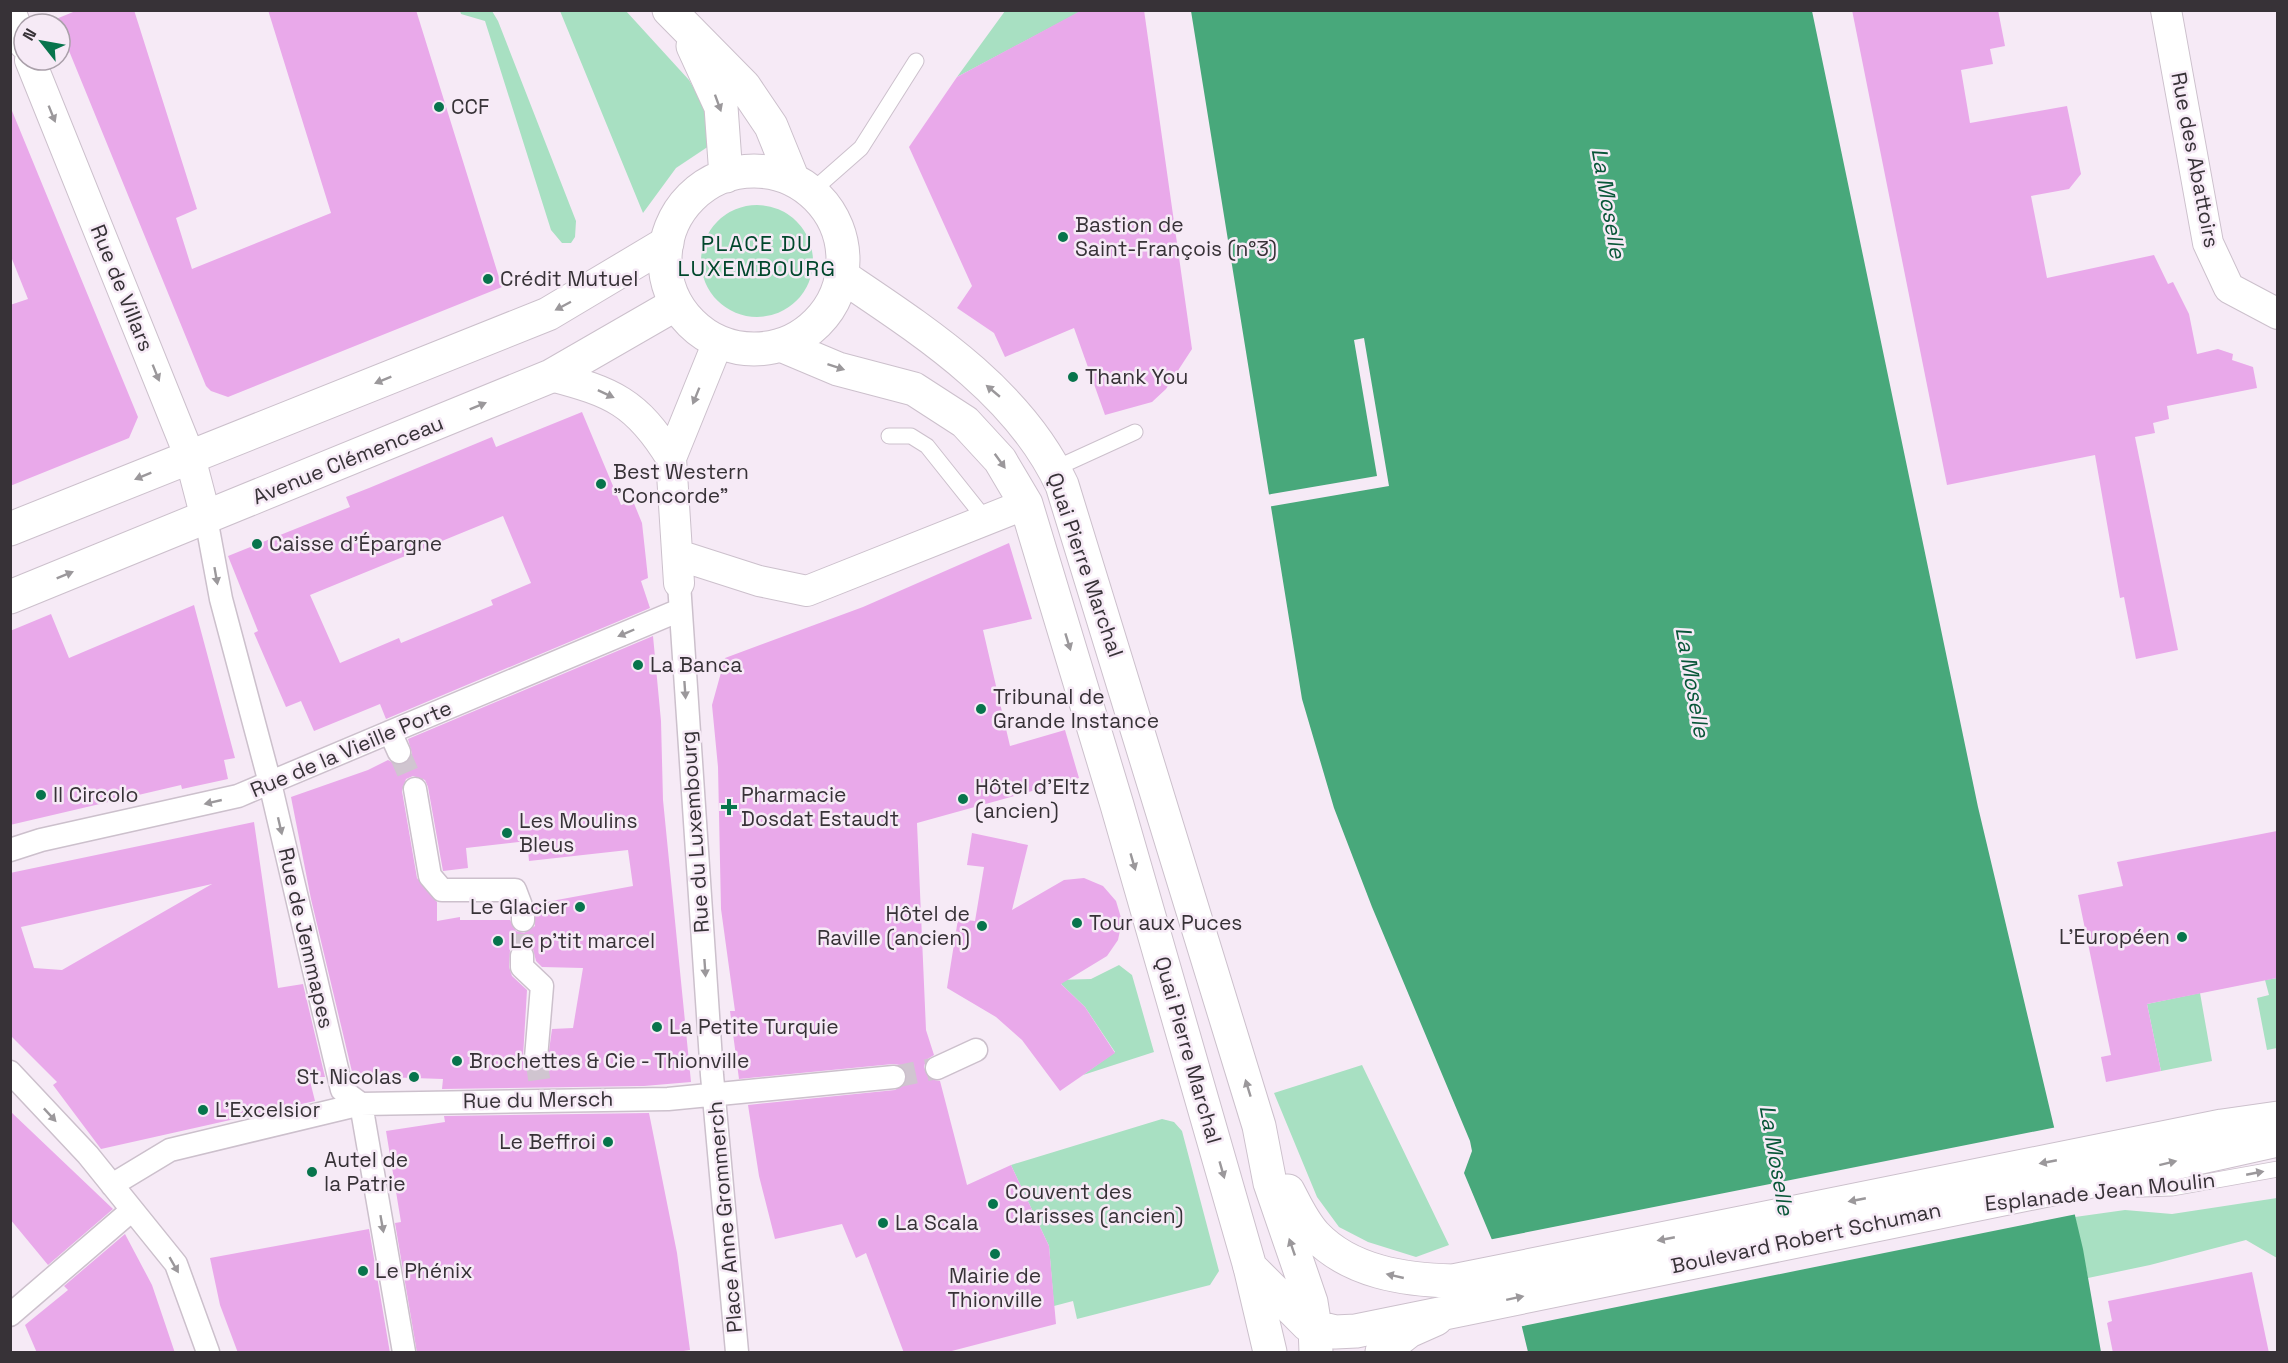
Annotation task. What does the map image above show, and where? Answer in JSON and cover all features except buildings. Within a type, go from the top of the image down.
[{"type":"main road","points":[[677,20],[721,107],[726,176]]},
{"type":"main road","points":[[677,20],[744,86],[771,126],[802,186],[823,204],[836,225],[843,250],[842,276],[836,296],[825,314],[797,339],[760,349],[739,348],[718,342],[694,326],[676,304],[668,284],[665,264],[667,243],[674,221],[687,201],[705,186],[726,176],[760,172],[802,186]]},
{"type":"main road","points":[[10,529],[548,314],[667,243]]},
{"type":"main road","name":"Quai Pierre Marchal","points":[[842,276],[935,341],[1008,404],[1054,469],[1076,527],[1264,1144],[1270,1183],[1319,1329]]},
{"type":"main road","name":"Avenue Clémenceau","points":[[10,597],[551,376],[676,304]]},
{"type":"main road","name":"Quai Pierre Marchal","points":[[781,345],[838,369],[914,389],[965,422],[1000,459],[1026,504],[1117,805],[1250,1267],[1270,1353]]},
{"type":"main road","name":"Boulevard Robert Schuman","points":[[1455,1295],[1958,1207],[2110,1173],[2222,1126],[2274,1143]]},
{"type":"main road","name":"Boulevard Robert Schuman","points":[[1319,1329],[1356,1332],[1455,1295],[2274,1143]]},
{"type":"main road","name":"Quai Pierre Marchal","points":[[1264,1144],[1303,1220],[1324,1242],[1342,1255],[1376,1271],[1414,1280],[1455,1295]]},
{"type":"main road","name":"Quai Pierre Marchal","points":[[1250,1267],[1298,1317],[1319,1329]]},
{"type":"main road","points":[[1382,1353],[1455,1295]]},
{"type":"street","name":"Rue des Abattoirs","points":[[2166,10],[2208,243],[2229,288],[2277,314]]},
{"type":"street","name":"Rue de Villars","points":[[35,72],[190,457],[206,518]]},
{"type":"street","points":[[718,342],[670,458],[679,583],[733,572],[807,591],[1026,504]]},
{"type":"street","points":[[551,376],[590,386],[625,403],[643,418],[670,458]]},
{"type":"street","name":"Rue de Jemmapes","points":[[206,518],[221,599],[270,783],[342,1090],[361,1104]]},
{"type":"street","name":"Rue de la Vieille Porte","points":[[10,850],[41,840],[238,796],[270,783],[394,742],[679,583]]},
{"type":"street","name":"Rue du Luxembourg","points":[[679,583],[714,1088]]},
{"type":"street","points":[[415,789],[430,876],[442,890],[515,890],[524,910],[523,920]]},
{"type":"street","points":[[522,956],[522,967],[542,986],[536,1058]]},
{"type":"street","points":[[937,1068],[976,1050]]},
{"type":"street","points":[[10,1072],[112,1185],[176,1264],[208,1353]]},
{"type":"street","name":"Rue du Mersch","points":[[112,1185],[170,1150],[361,1104],[541,1092],[668,1099],[714,1088],[894,1077]]},
{"type":"street","name":"Place Anne Grommerch","points":[[714,1088],[737,1353]]},
{"type":"street","points":[[2222,1126],[2277,1103]]},
{"type":"street","points":[[361,1104],[404,1353]]},
{"type":"street","points":[[10,1315],[132,1210]]},
{"type":"lane","points":[[802,186],[861,148],[916,61]]},
{"type":"lane","points":[[1054,469],[1135,432]]},
{"type":"lane","points":[[889,436],[911,436],[927,446],[986,520]]},
{"type":"shaded area","points":[[460,11],[492,11],[498,21],[576,221],[575,237],[571,243],[562,243],[551,230],[485,21],[461,14]]},
{"type":"shaded area","points":[[560,11],[626,11],[689,80],[707,111],[709,146],[676,168],[643,213]]},
{"type":"shaded area","points":[[1005,11],[1082,11],[957,77]]},
{"type":"shaded area","points":[[757,205],[779,209],[797,221],[809,239],[813,261],[809,283],[797,301],[779,313],[757,317],[735,313],[717,301],[705,283],[701,261],[705,239],[717,221],[735,209]]},
{"type":"shaded area","points":[[1119,965],[1132,975],[1154,1052],[1083,1075],[1115,1052],[1085,1007],[1057,980],[1091,979]]},
{"type":"shaded area","points":[[2277,978],[2277,1048],[2267,1050],[2257,998],[2269,995],[2265,980]]},
{"type":"shaded area","points":[[2200,993],[2212,1061],[2161,1071],[2147,1004]]},
{"type":"shaded area","points":[[1362,1065],[1449,1245],[1416,1257],[1368,1242],[1339,1227],[1317,1197],[1274,1093]]},
{"type":"shaded area","points":[[1162,1119],[1174,1122],[1182,1131],[1219,1271],[1210,1285],[1077,1319],[1073,1301],[1054,1306],[1049,1246],[1011,1165]]},
{"type":"shaded area","points":[[2277,1198],[2277,1258],[2246,1240],[2150,1265],[2088,1278],[2075,1217],[2125,1210],[2172,1214]]},
{"type":"water","name":"La Moselle","points":[[1191,11],[1812,11],[1978,807],[2083,1249],[2101,1352],[1528,1352],[1513,1290],[1464,1173],[1472,1151],[1470,1141],[1372,907],[1334,808],[1302,699]]},
{"type":"pier","points":[[1364,338],[1389,486],[1267,507],[1266,495],[1377,476],[1354,340]]},
{"type":"pier","points":[[2057,1127],[2077,1214],[1518,1327],[1510,1291],[1488,1240]]},
{"type":"tunnel","points":[[399,752],[415,789]]},
{"type":"tunnel","points":[[522,956],[523,920]]},
{"type":"tunnel","points":[[536,1058],[540,1085]]},
{"type":"tunnel","points":[[894,1077],[937,1068]]},
{"type":"place","name":"CCF","points":[[439,107]]},
{"type":"place","name":"Bastion de Saint-François (n°3)","points":[[1063,237]]},
{"type":"place","name":"Crédit Mutuel","points":[[488,279]]},
{"type":"place","name":"Thank You","points":[[1073,377]]},
{"type":"place","name":"Best Western \"Concorde\"","points":[[601,484]]},
{"type":"place","name":"Caisse d'Épargne","points":[[257,544]]},
{"type":"place","name":"La Banca","points":[[638,665]]},
{"type":"place","name":"Tribunal de Grande Instance","points":[[981,709]]},
{"type":"place","name":"Il Circolo","points":[[41,795]]},
{"type":"place","name":"Hôtel d'Eltz (ancien)","points":[[963,799]]},
{"type":"place","name":"Pharmacie Dosdat Estaudt","points":[[729,807]]},
{"type":"place","name":"Les Moulins Bleus","points":[[507,833]]},
{"type":"place","name":"Le Glacier","points":[[580,907]]},
{"type":"place","name":"Tour aux Puces","points":[[1077,923]]},
{"type":"place","name":"Hôtel de Raville (ancien)","points":[[982,926]]},
{"type":"place","name":"L'Européen","points":[[2182,937]]},
{"type":"place","name":"Le p'tit marcel","points":[[498,941]]},
{"type":"place","name":"La Petite Turquie","points":[[657,1027]]},
{"type":"place","name":"Brochettes & Cie - Thionville","points":[[457,1061]]},
{"type":"place","name":"St. Nicolas","points":[[414,1077]]},
{"type":"place","name":"L'Excelsior","points":[[203,1110]]},
{"type":"place","name":"Le Beffroi","points":[[608,1142]]},
{"type":"place","name":"Autel de la Patrie","points":[[312,1172]]},
{"type":"place","name":"Couvent des Clarisses (ancien)","points":[[993,1204]]},
{"type":"place","name":"La Scala","points":[[883,1223]]},
{"type":"place","name":"Mairie de Thionville","points":[[995,1254]]},
{"type":"place","name":"Le Phénix","points":[[363,1271]]},
{"type":"district","name":"PLACE DU LUXEMBOURG","points":[[757,256]]}]
